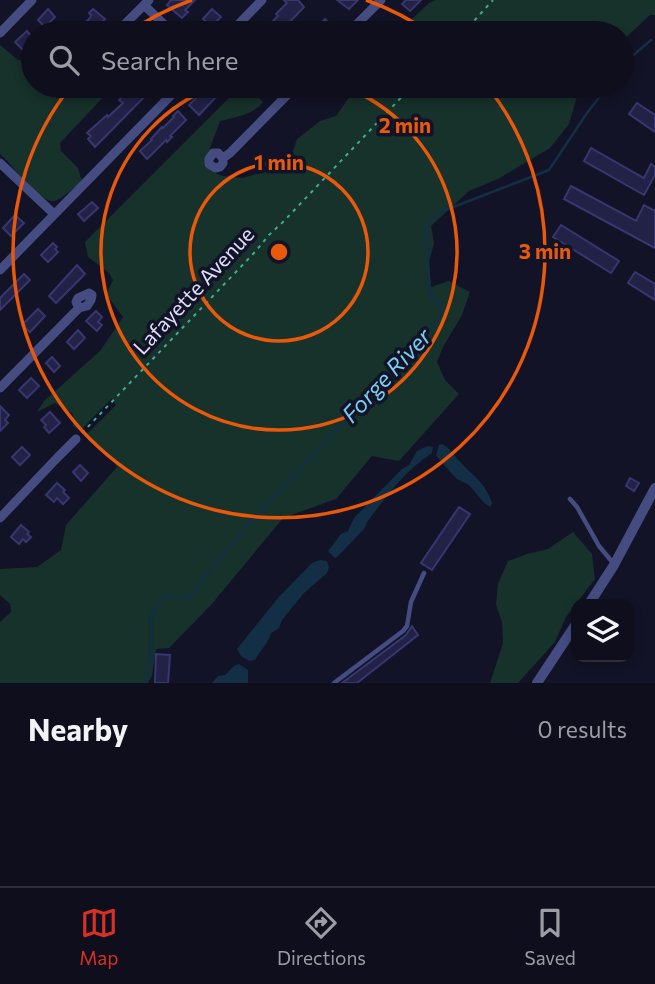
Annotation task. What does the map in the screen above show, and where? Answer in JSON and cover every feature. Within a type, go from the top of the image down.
[{"type":"street","points":[[0,33],[33,0]]},
{"type":"street","points":[[242,21],[262,0]]},
{"type":"street","points":[[360,21],[381,0]]},
{"type":"street","points":[[128,21],[147,3],[163,21]]},
{"type":"street","points":[[0,270],[168,98]]},
{"type":"street","points":[[223,158],[284,98]]},
{"type":"street","points":[[0,163],[54,214]]},
{"type":"street","points":[[0,388],[79,307]]},
{"type":"street","points":[[0,518],[76,439]]},
{"type":"street","points":[[592,599],[614,565],[655,488]]},
{"type":"street","points":[[537,683],[571,632]]},
{"type":"lane","points":[[570,499],[614,565]]},
{"type":"lane","points":[[334,683],[403,631],[407,626],[411,602],[424,573]]},
{"type":"path","points":[[474,21],[493,0]]},
{"type":"path","name":"Lafayette Avenue","points":[[76,439],[401,98]]},
{"type":"green space","points":[[436,0],[655,0],[655,15],[650,15],[634,30],[634,21],[410,21]]},
{"type":"green space","points":[[0,45],[21,60],[21,98],[102,98],[60,143],[61,151],[78,168],[82,181],[55,201],[42,197],[0,154]]},
{"type":"green space","points":[[229,98],[259,98],[263,102],[249,113],[220,121],[207,156],[210,171],[223,176],[242,178],[276,169],[290,160],[297,139],[320,121],[336,116],[349,98],[577,98],[569,124],[550,148],[498,179],[469,191],[431,226],[434,243],[429,262],[431,287],[449,281],[470,292],[462,315],[437,362],[445,380],[459,394],[399,461],[372,456],[336,499],[283,518],[211,605],[169,648],[156,649],[152,676],[148,683],[0,683],[0,622],[11,612],[10,604],[0,595],[0,569],[37,567],[61,550],[66,525],[117,467],[87,434],[116,405],[112,398],[80,431],[73,426],[73,414],[55,403],[37,412],[44,401],[100,351],[123,317],[106,294],[113,280],[108,272],[88,257],[85,242]]},
{"type":"green space","points":[[573,532],[592,554],[595,579],[580,599],[571,599],[571,610],[555,642],[518,683],[490,683],[503,643],[502,622],[496,605],[498,584],[508,561],[548,549]]},
{"type":"water","points":[[442,444],[483,485],[492,503],[490,507],[470,486],[455,477],[436,455],[439,445]]},
{"type":"water","points":[[428,446],[433,447],[432,453],[405,476],[365,528],[335,558],[328,551],[341,534],[348,531],[354,518],[409,465],[417,451]]},
{"type":"water","points":[[327,561],[327,573],[304,593],[282,620],[279,628],[271,633],[255,660],[249,661],[241,656],[237,649],[278,598],[312,563]]},
{"type":"water","points":[[239,664],[248,670],[248,683],[212,683],[218,676],[225,675]]},
{"type":"building","points":[[171,0],[195,0],[185,10],[188,12],[182,18],[167,5]]},
{"type":"building","points":[[284,0],[298,0],[304,7],[291,21],[273,21],[278,16],[276,14],[287,3]]},
{"type":"building","points":[[337,0],[358,0],[349,9]]},
{"type":"building","points":[[406,0],[421,0],[410,11],[402,4]]},
{"type":"building","points":[[48,9],[55,17],[51,21],[38,20]]},
{"type":"building","points":[[93,9],[105,19],[87,21],[91,15],[89,13]]},
{"type":"building","points":[[212,9],[221,17],[217,21],[203,19]]},
{"type":"building","points":[[21,36],[21,48],[15,42]]},
{"type":"building","points":[[143,98],[95,147],[88,139],[91,136],[87,133],[123,103],[119,100]]},
{"type":"building","points":[[196,98],[215,98],[199,115],[189,105]]},
{"type":"building","points":[[637,103],[655,115],[655,132],[629,114]]},
{"type":"building","points":[[178,111],[186,120],[167,142],[166,140],[147,159],[140,151]]},
{"type":"building","points":[[591,148],[644,178],[651,164],[655,167],[655,175],[644,195],[584,161]]},
{"type":"building","points":[[571,186],[636,221],[644,205],[655,211],[655,248],[564,199]]},
{"type":"building","points":[[92,202],[98,208],[84,221],[78,214]]},
{"type":"building","points":[[15,215],[24,223],[11,236],[3,228]]},
{"type":"building","points":[[561,225],[619,261],[611,273],[553,237]]},
{"type":"building","points":[[53,243],[58,252],[48,262],[41,255]]},
{"type":"building","points":[[77,265],[85,274],[56,303],[49,296]]},
{"type":"building","points":[[635,272],[655,284],[655,300],[628,283]]},
{"type":"building","points":[[24,274],[30,280],[0,310],[0,298]]},
{"type":"building","points":[[38,309],[45,316],[30,332],[22,325]]},
{"type":"building","points":[[96,311],[102,317],[98,322],[102,325],[97,331],[86,321]]},
{"type":"building","points":[[78,330],[85,338],[74,349],[67,342]]},
{"type":"building","points":[[52,357],[60,366],[54,372],[46,363]]},
{"type":"building","points":[[31,378],[39,386],[27,398],[19,390]]},
{"type":"building","points":[[0,406],[9,415],[5,420],[8,423],[0,431]]},
{"type":"building","points":[[50,412],[60,423],[49,433],[41,420]]},
{"type":"building","points":[[22,447],[30,455],[20,465],[12,457]]},
{"type":"building","points":[[80,465],[88,473],[81,481],[73,472]]},
{"type":"building","points":[[630,478],[639,483],[634,491],[626,486]]},
{"type":"building","points":[[57,483],[69,498],[63,504],[57,498],[54,502],[46,495]]},
{"type":"building","points":[[459,507],[470,514],[432,570],[421,563]]},
{"type":"building","points":[[21,525],[31,537],[26,542],[23,539],[19,544],[11,537]]},
{"type":"building","points":[[412,626],[418,635],[357,683],[342,683],[406,635]]},
{"type":"building","points":[[156,654],[170,655],[168,683],[155,683]]},
{"type":"waterway","name":"Forge River","points":[[634,55],[651,40]]},
{"type":"waterway","name":"Forge River","points":[[144,683],[151,659],[151,613],[166,596],[190,598],[251,521],[443,314],[437,300],[430,295],[426,226],[435,214],[549,170],[599,98]]}]
